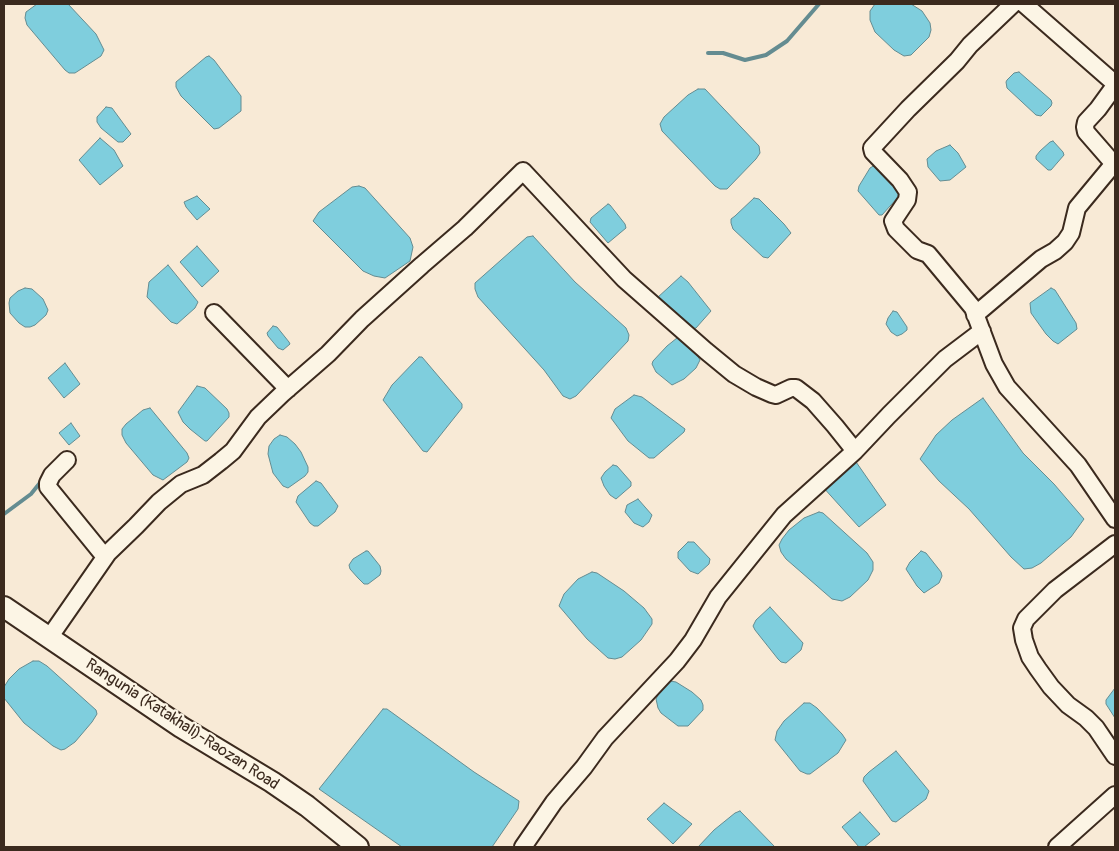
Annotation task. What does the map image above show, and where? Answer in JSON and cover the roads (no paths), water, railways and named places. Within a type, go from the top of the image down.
[{"type":"main road","name":"Rangunia (Katakhali)-Raozan Road","points":[[4,607],[181,727],[272,782],[358,847]]},
{"type":"street","points":[[1012,4],[970,44],[957,61],[908,109],[872,148],[873,152],[900,180],[908,192],[907,200],[893,221],[896,230],[917,250],[928,254],[973,308],[994,364],[1007,386],[1078,465],[1115,519]]},
{"type":"street","points":[[975,315],[1041,258],[1055,251],[1065,242],[1071,233],[1077,208],[1111,167],[1112,163],[1086,132],[1085,128],[1086,122],[1114,87],[1112,81],[1024,4]]},
{"type":"street","points":[[49,638],[105,557],[168,494],[181,484],[203,475],[233,450],[258,417],[328,354],[362,319],[465,228],[524,172],[624,279],[706,351],[734,374],[772,394],[796,388],[818,407],[855,451]]},
{"type":"street","points":[[214,312],[288,389]]},
{"type":"street","points":[[523,847],[554,802],[584,767],[605,738],[693,640],[718,597],[784,515],[855,451],[889,414],[945,359],[982,331]]},
{"type":"street","points":[[67,460],[57,469],[48,483],[48,487],[105,557]]},
{"type":"street","points":[[1115,544],[1055,590],[1026,619],[1022,628],[1030,657],[1051,687],[1068,705],[1096,728],[1115,756]]},
{"type":"street","points":[[1057,847],[1115,795]]},
{"type":"water","points":[[37,4],[68,4],[96,34],[104,50],[101,56],[75,73],[69,73],[65,70],[27,25],[26,12]]},
{"type":"water","points":[[875,4],[911,4],[922,11],[930,23],[929,37],[911,55],[904,56],[894,50],[875,32],[870,20],[870,11]]},
{"type":"water","points":[[209,56],[241,96],[241,111],[219,128],[214,129],[181,96],[176,87],[176,82]]},
{"type":"water","points":[[1019,72],[1051,100],[1051,106],[1041,116],[1036,115],[1007,88],[1007,80],[1014,73]]},
{"type":"water","points":[[698,89],[705,89],[759,146],[760,153],[756,159],[727,189],[720,189],[715,186],[662,131],[660,124],[664,117],[688,95]]},
{"type":"water","points":[[106,107],[112,108],[131,134],[123,142],[118,142],[101,128],[97,122],[97,117]]},
{"type":"water","points":[[100,138],[114,150],[123,166],[100,185],[79,160]]},
{"type":"water","points":[[1053,141],[1064,155],[1051,170],[1048,170],[1036,159],[1036,156]]},
{"type":"water","points":[[950,145],[958,153],[966,167],[950,180],[940,181],[928,167],[927,159],[936,151]]},
{"type":"water","points":[[875,165],[900,192],[899,196],[882,215],[879,215],[858,191],[870,168]]},
{"type":"water","points":[[359,186],[365,188],[410,238],[413,247],[410,261],[385,278],[363,271],[313,221],[319,212],[352,187]]},
{"type":"water","points":[[197,196],[210,209],[197,220],[184,202]]},
{"type":"water","points":[[754,198],[759,199],[791,233],[768,258],[763,257],[733,229],[731,223],[731,219]]},
{"type":"water","points":[[608,204],[625,224],[626,228],[608,243],[590,222],[591,218]]},
{"type":"water","points":[[533,236],[575,282],[626,328],[629,335],[628,341],[576,396],[570,399],[563,396],[544,370],[478,297],[475,289],[475,283],[527,237]]},
{"type":"water","points":[[197,246],[219,271],[202,287],[180,262]]},
{"type":"water","points":[[168,265],[198,302],[195,308],[177,324],[171,322],[147,297],[149,282]]},
{"type":"water","points":[[681,276],[711,311],[696,328],[692,329],[657,298]]},
{"type":"water","points":[[25,288],[32,289],[43,299],[48,310],[46,315],[30,327],[25,327],[19,323],[10,313],[10,298]]},
{"type":"water","points":[[1051,288],[1055,290],[1076,323],[1077,329],[1058,344],[1046,334],[1031,313],[1030,303]]},
{"type":"water","points":[[893,311],[897,312],[907,327],[907,330],[897,336],[891,332],[886,324]]},
{"type":"water","points":[[273,326],[277,327],[290,344],[283,350],[278,348],[268,336],[267,333]]},
{"type":"water","points":[[677,338],[695,352],[700,360],[696,368],[684,379],[672,385],[656,372],[652,364],[667,346]]},
{"type":"water","points":[[419,357],[422,357],[462,404],[462,408],[427,452],[423,451],[383,400],[392,385]]},
{"type":"water","points":[[65,363],[80,384],[64,398],[48,378]]},
{"type":"water","points":[[197,386],[205,388],[229,413],[229,417],[207,441],[183,422],[178,412]]},
{"type":"water","points":[[634,395],[642,397],[685,429],[684,432],[654,458],[649,458],[628,441],[611,418],[615,409]]},
{"type":"water","points":[[983,398],[1023,453],[1054,484],[1084,519],[1071,537],[1041,563],[1032,568],[1024,569],[1011,557],[969,509],[939,481],[920,459],[936,435],[952,420]]},
{"type":"water","points":[[150,408],[189,458],[187,462],[163,480],[153,475],[126,443],[122,435],[122,429],[126,424],[143,410]]},
{"type":"water","points":[[71,423],[80,436],[69,445],[59,433]]},
{"type":"water","points":[[280,435],[287,437],[295,444],[308,467],[308,472],[305,476],[288,488],[283,486],[273,473],[268,454],[269,446]]},
{"type":"water","points":[[854,459],[886,505],[859,527],[822,486]]},
{"type":"water","points":[[613,465],[617,466],[631,482],[631,486],[616,499],[610,495],[601,478]]},
{"type":"water","points":[[316,481],[321,483],[338,506],[335,512],[318,526],[314,526],[296,502],[298,496]]},
{"type":"water","points":[[638,499],[652,515],[649,522],[643,527],[634,523],[625,512],[627,505]]},
{"type":"water","points":[[819,512],[823,513],[867,553],[873,562],[873,570],[868,580],[850,597],[842,601],[832,599],[786,559],[779,545],[789,530],[804,518]]},
{"type":"water","points":[[688,542],[694,542],[710,559],[709,564],[698,574],[690,571],[678,558],[678,552]]},
{"type":"water","points":[[366,551],[380,566],[381,571],[380,575],[368,584],[364,584],[350,569],[349,565],[353,559]]},
{"type":"water","points":[[921,551],[926,553],[942,576],[939,583],[924,593],[906,569]]},
{"type":"water","points":[[592,572],[597,573],[624,591],[644,608],[652,619],[652,624],[641,640],[622,657],[608,658],[587,639],[559,606],[564,594],[578,579]]},
{"type":"water","points":[[770,607],[803,643],[801,650],[786,663],[778,659],[753,626],[756,620]]},
{"type":"water","points":[[33,661],[39,661],[47,666],[96,710],[97,714],[92,722],[75,742],[65,749],[61,750],[53,746],[24,723],[4,698],[4,687],[9,679],[19,669]]},
{"type":"water","points":[[670,681],[676,682],[692,692],[701,700],[703,705],[703,710],[688,726],[678,726],[661,713],[658,708],[656,699]]},
{"type":"water","points":[[1115,688],[1115,718],[1106,704],[1106,700]]},
{"type":"water","points":[[804,703],[810,703],[817,708],[846,740],[838,753],[810,774],[800,771],[775,740],[777,731],[784,721]]},
{"type":"water","points":[[383,709],[387,709],[474,772],[519,801],[518,809],[492,847],[402,847],[319,789]]},
{"type":"water","points":[[896,751],[929,791],[926,799],[896,822],[892,821],[863,781],[869,772]]},
{"type":"water","points":[[664,803],[692,824],[673,844],[647,819]]},
{"type":"water","points":[[740,811],[775,847],[698,847],[714,830]]},
{"type":"water","points":[[860,812],[880,834],[864,847],[859,847],[842,827]]},
{"type":"waterway","points":[[708,53],[723,53],[745,60],[766,55],[787,41],[819,4]]},
{"type":"waterway","points":[[4,514],[31,494],[43,479]]}]
